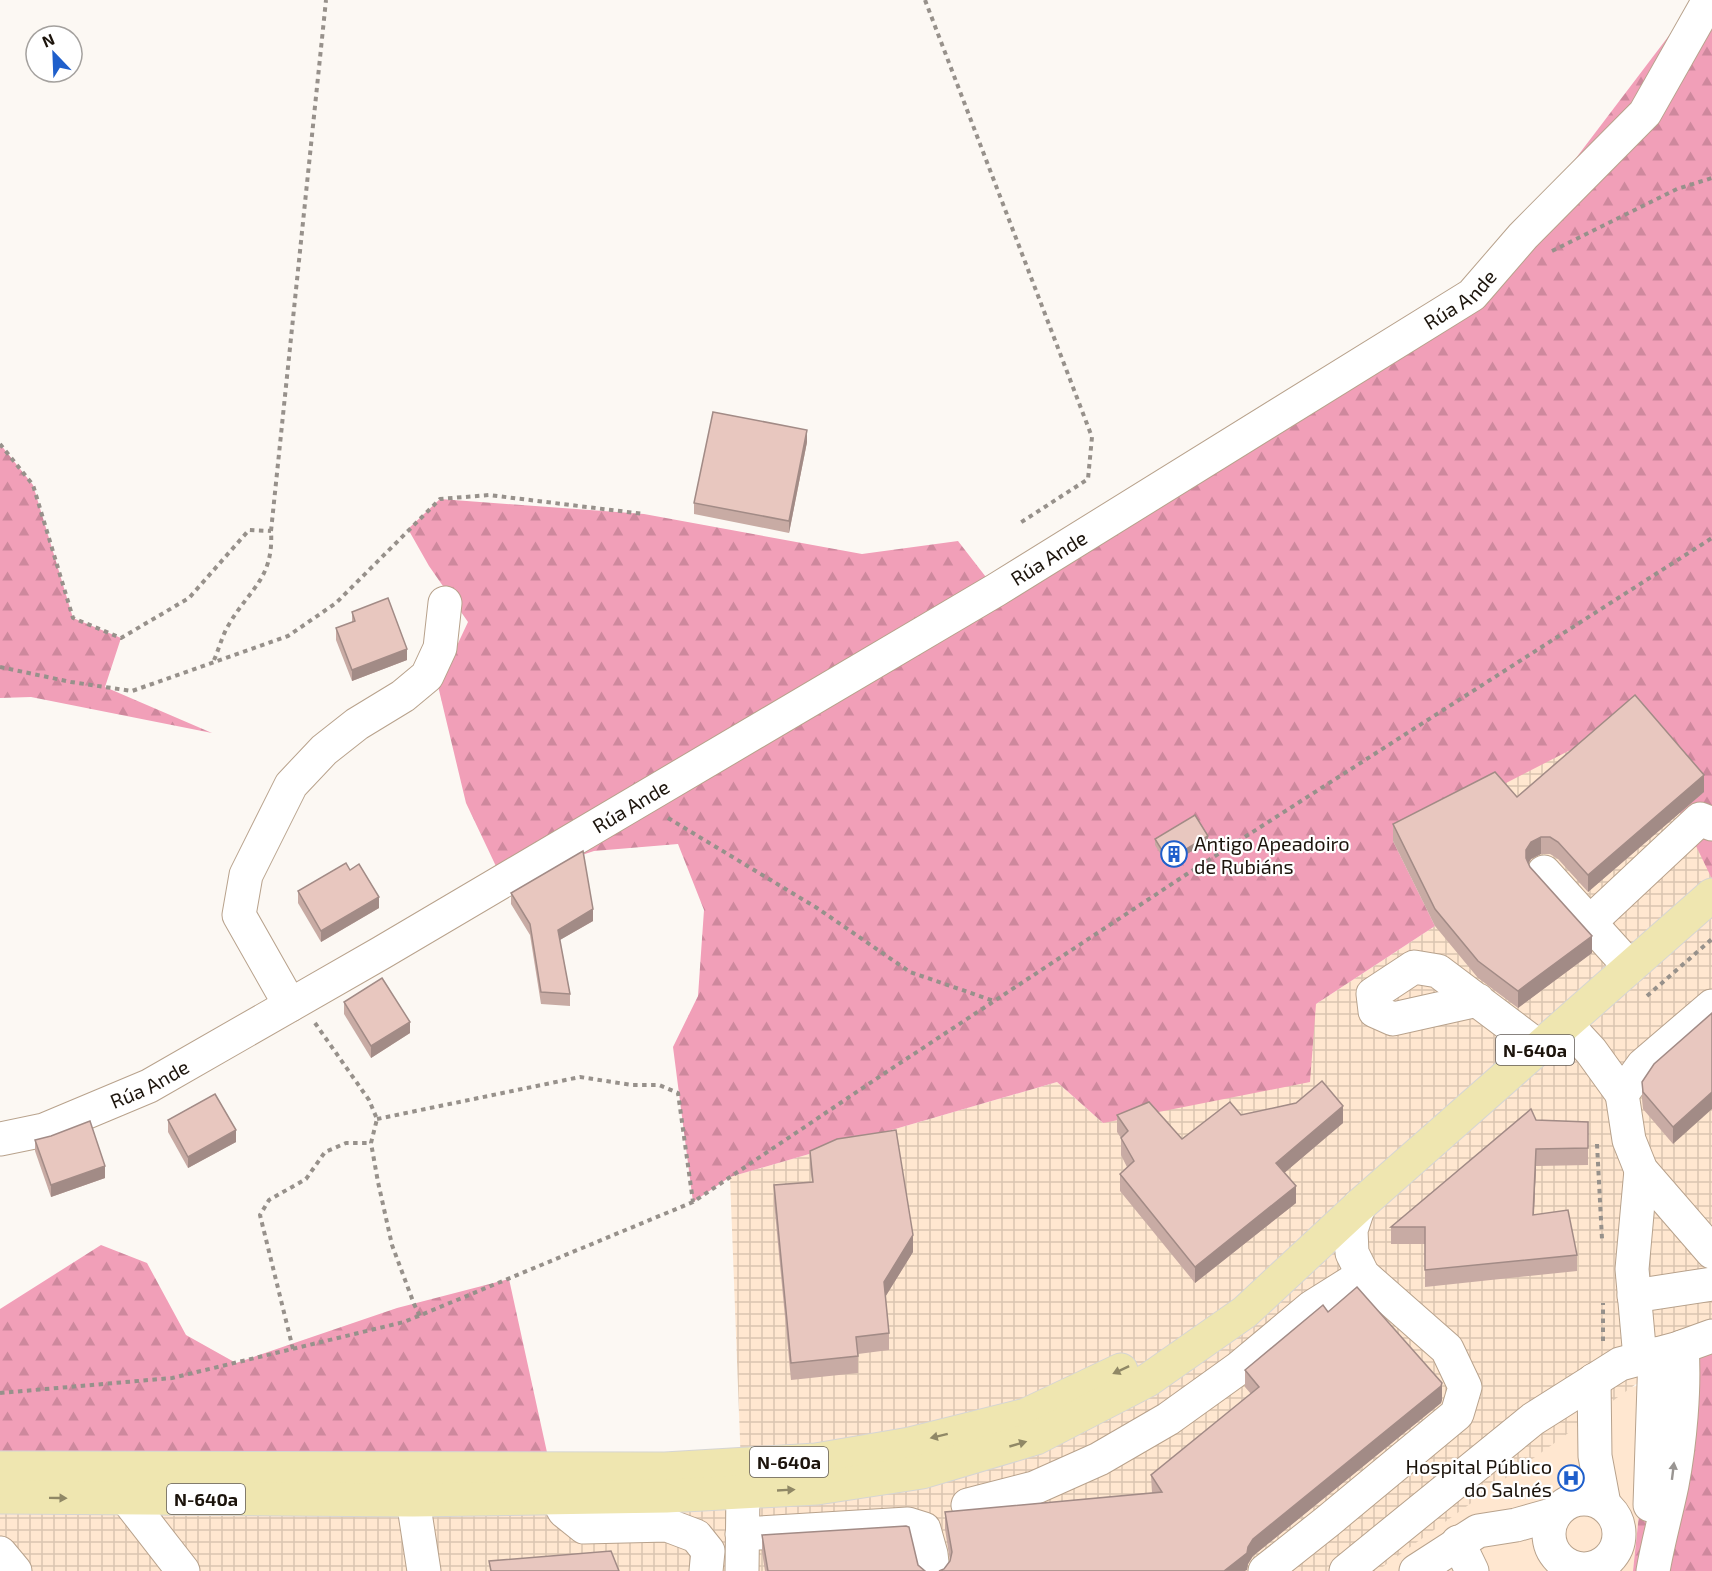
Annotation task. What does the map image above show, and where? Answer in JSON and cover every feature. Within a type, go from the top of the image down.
[{"type":"main road","name":"N-640a","points":[[0,1497],[413,1500],[666,1496],[817,1488],[922,1472],[1036,1438],[1149,1380],[1245,1312],[1359,1206],[1712,895]]},
{"type":"main road","name":"N-640a","points":[[0,1468],[665,1469],[816,1461],[910,1444],[1026,1415],[1126,1368],[1235,1300],[1359,1206]]},
{"type":"street","name":"Rúa Ande","points":[[0,1139],[44,1130],[149,1086],[996,590],[1473,295],[1523,236],[1645,113],[1709,0]]},
{"type":"street","points":[[294,1002],[239,915],[246,875],[291,785],[324,750],[357,724],[403,696],[427,676],[440,648],[445,603]]},
{"type":"street","points":[[1590,922],[1700,819],[1712,824]]},
{"type":"street","points":[[1544,872],[1630,967]]},
{"type":"street","points":[[1478,1000],[1539,1047]]},
{"type":"street","points":[[1622,1094],[1643,1065],[1712,1006]]},
{"type":"street","points":[[1566,1024],[1591,1051],[1622,1094],[1629,1140],[1641,1170],[1712,1252]]},
{"type":"street","points":[[1641,1170],[1632,1269],[1634,1296],[1672,1349],[1650,1524],[1653,1570]]},
{"type":"street","points":[[1265,1571],[1457,1414],[1465,1387],[1447,1349],[1363,1275],[1352,1253],[1352,1230],[1359,1206]]},
{"type":"street","points":[[968,1505],[1034,1488],[1099,1459],[1168,1419],[1239,1368],[1312,1307],[1363,1275]]},
{"type":"street","points":[[1634,1296],[1712,1284]]},
{"type":"street","points":[[1346,1571],[1533,1419],[1620,1364],[1672,1349]]},
{"type":"street","points":[[1594,1380],[1595,1456],[1604,1504]]},
{"type":"street","points":[[1548,1410],[1582,1436],[1587,1467],[1562,1539],[1575,1568],[1603,1567],[1613,1555],[1620,1533],[1618,1522],[1604,1504],[1581,1499],[1562,1539]]},
{"type":"street","points":[[413,1500],[437,1484],[665,1484],[816,1461]]},
{"type":"street","points":[[152,1468],[245,1484],[388,1485],[413,1500]]},
{"type":"street","points":[[742,1492],[742,1571]]},
{"type":"street","points":[[127,1498],[183,1571]]},
{"type":"street","points":[[557,1498],[564,1511],[584,1527],[667,1525],[696,1536],[708,1551],[706,1571]]},
{"type":"street","points":[[413,1500],[424,1571]]},
{"type":"street","points":[[742,1534],[908,1524],[924,1529],[933,1571]]},
{"type":"street","points":[[1416,1571],[1465,1557],[1478,1531],[1516,1525],[1562,1539]]},
{"type":"path","points":[[214,661],[228,626],[262,580],[272,548],[326,0]]},
{"type":"path","points":[[925,0],[1092,437],[1088,479],[1020,523]]},
{"type":"path","points":[[1549,252],[1677,189],[1712,178]]},
{"type":"path","points":[[0,444],[33,484],[73,618],[121,638],[189,598],[249,530],[272,531]]},
{"type":"path","points":[[0,668],[132,691],[288,636],[336,603],[440,498],[489,495],[644,514]]},
{"type":"path","points":[[0,1393],[172,1378],[404,1322],[693,1202],[1187,874],[1712,538]]},
{"type":"path","points":[[639,801],[817,908],[910,972],[994,1001]]},
{"type":"path","points":[[294,1002],[369,1100],[377,1119],[371,1143],[392,1245],[420,1316]]},
{"type":"path","points":[[377,1119],[580,1077],[632,1085],[659,1085],[678,1093],[693,1202]]},
{"type":"path","points":[[293,1349],[260,1215],[269,1200],[306,1179],[325,1152],[345,1143],[371,1143]]},
{"type":"shaded area","points":[[1712,636],[1712,1348],[1650,1374],[1377,1571],[0,1571],[0,1499],[742,1492],[730,1177],[1057,1082],[1103,1123],[1316,1004],[1435,926],[1393,841]]},
{"type":"shaded area","name":"Hospital Público do Salnés","points":[[1653,1382],[1633,1571],[1374,1571],[1615,1391]]},
{"type":"green space","points":[[1696,0],[1712,0],[1712,879],[1652,755],[1584,743],[1393,841],[1435,926],[1316,1004],[1310,1082],[1103,1123],[1057,1082],[730,1177],[693,1202],[673,1047],[698,996],[704,910],[678,844],[594,851],[503,881],[466,803],[438,686],[468,622],[429,566],[408,529],[440,499],[644,514],[862,554],[958,541],[996,590],[1472,295]]},
{"type":"green space","points":[[0,444],[33,485],[73,618],[121,638],[105,687],[212,733],[31,697],[0,698]]},
{"type":"green space","points":[[101,1245],[147,1263],[186,1335],[236,1363],[397,1308],[509,1279],[557,1498],[0,1497],[0,1309]]},
{"type":"green space","points":[[1712,1348],[1712,1571],[1633,1571],[1653,1382]]},
{"type":"building","points":[[713,412],[807,430],[789,521],[694,503]]},
{"type":"building","points":[[388,598],[407,649],[352,670],[336,628],[355,621],[352,612]]},
{"type":"building","points":[[1635,695],[1704,775],[1588,875],[1558,842],[1550,837],[1541,837],[1531,842],[1526,850],[1526,858],[1530,867],[1592,936],[1518,991],[1478,961],[1435,909],[1393,824],[1495,772],[1517,797]]},
{"type":"building","name":"Antigo Apeadoiro de Rubiáns","points":[[1195,815],[1208,836],[1168,860],[1155,839]]},
{"type":"building","points":[[583,851],[593,909],[558,930],[570,994],[541,992],[530,924],[511,893]]},
{"type":"building","points":[[346,863],[350,870],[359,864],[379,897],[321,931],[298,891]]},
{"type":"building","points":[[382,978],[410,1022],[371,1046],[344,1002]]},
{"type":"building","points":[[1712,1013],[1712,1092],[1673,1127],[1643,1092],[1642,1082],[1654,1064]]},
{"type":"building","points":[[1322,1081],[1343,1106],[1276,1163],[1296,1186],[1195,1267],[1120,1174],[1134,1161],[1121,1138],[1128,1131],[1117,1115],[1149,1102],[1182,1139],[1230,1102],[1241,1115],[1296,1103]]},
{"type":"building","points":[[215,1094],[236,1130],[188,1157],[168,1120]]},
{"type":"building","points":[[1531,1109],[1536,1120],[1588,1122],[1588,1148],[1536,1149],[1533,1215],[1568,1210],[1577,1255],[1425,1270],[1425,1227],[1391,1227]]},
{"type":"building","points":[[90,1121],[105,1166],[51,1185],[35,1140]]},
{"type":"building","points":[[896,1130],[913,1235],[884,1282],[889,1333],[856,1337],[858,1356],[791,1363],[774,1185],[813,1182],[810,1151],[837,1139]]},
{"type":"building","points":[[1357,1287],[1442,1383],[1441,1386],[1253,1539],[1247,1553],[1224,1571],[939,1571],[944,1569],[950,1561],[952,1552],[945,1512],[1162,1492],[1151,1475],[1259,1387],[1245,1370],[1323,1305],[1328,1312]]},
{"type":"building","points":[[909,1527],[918,1565],[925,1571],[768,1571],[762,1535]]},
{"type":"building","points":[[611,1551],[619,1571],[491,1571],[489,1561]]},
{"type":"place","name":"Antigo Apeadoiro de Rubiáns","points":[[1174,854]]},
{"type":"place","name":"Hospital Público do Salnés","points":[[1571,1478]]}]
